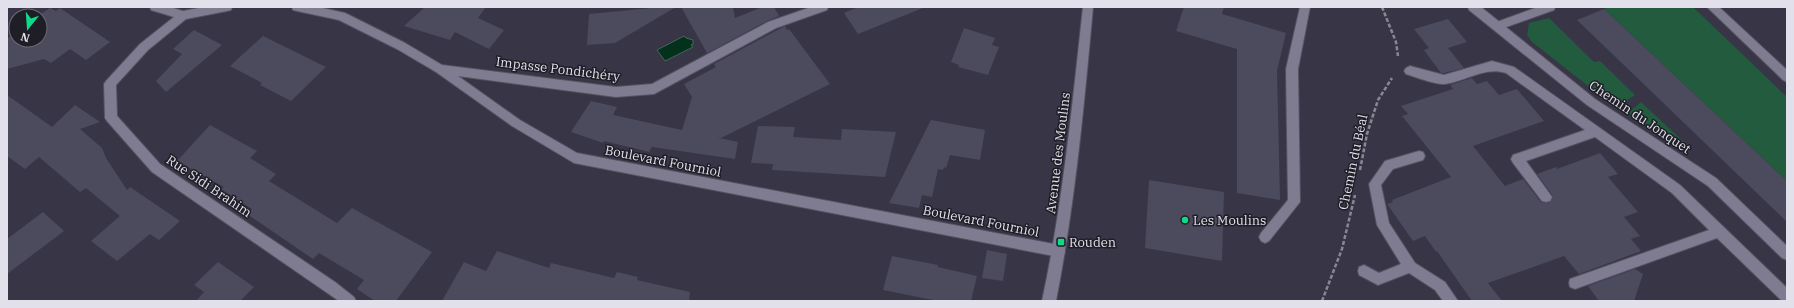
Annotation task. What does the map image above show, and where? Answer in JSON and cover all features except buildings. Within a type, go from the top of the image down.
[{"type":"street","points":[[155,7],[183,15]]},
{"type":"street","name":"Rue Sidi Brahim","points":[[227,7],[183,15],[144,47],[110,84],[111,118],[156,168],[330,286],[349,301]]},
{"type":"street","name":"Boulevard Fourniol","points":[[297,7],[341,16],[401,46],[440,69],[516,123],[574,158],[1059,251]]},
{"type":"street","name":"Impasse Pondichéry","points":[[440,69],[616,92],[654,89],[772,25],[823,7]]},
{"type":"street","name":"Avenue des Moulins","points":[[1049,301],[1059,251],[1071,174],[1088,7]]},
{"type":"street","points":[[1265,237],[1294,202],[1292,69],[1305,7]]},
{"type":"street","name":"Chemin du Jonquet","points":[[1473,7],[1591,102],[1712,182],[1787,254]]},
{"type":"street","points":[[1712,7],[1787,77]]},
{"type":"street","points":[[1498,26],[1546,9]]},
{"type":"street","points":[[1410,71],[1444,80],[1492,66],[1510,70],[1676,189],[1718,232],[1787,297]]},
{"type":"street","points":[[1546,197],[1517,160],[1595,132]]},
{"type":"street","points":[[1419,156],[1389,165],[1375,184],[1383,225],[1410,268],[1440,286],[1450,301]]},
{"type":"street","points":[[1576,283],[1718,232]]},
{"type":"street","points":[[1364,271],[1378,279],[1410,268]]},
{"type":"path","points":[[1382,7],[1396,42],[1399,60]]},
{"type":"path","name":"Chemin du Béal","points":[[1360,173],[1367,134],[1378,100],[1393,76]]},
{"type":"path","name":"Chemin du Béal","points":[[1322,301],[1338,262],[1349,227],[1357,188]]},
{"type":"shaded area","points":[[1610,7],[1693,7],[1787,97],[1787,181],[1604,9]]},
{"type":"shaded area","points":[[1549,18],[1594,62],[1600,61],[1635,95],[1618,106],[1597,93],[1532,42],[1527,35],[1529,23]]},
{"type":"shaded area","points":[[684,36],[693,40],[693,44],[691,45],[693,47],[665,61],[657,50]]},
{"type":"shaded area","points":[[1641,102],[1687,145],[1682,147],[1628,113]]},
{"type":"place","name":"Les Moulins","points":[[1185,220]]},
{"type":"place","name":"Rouden","points":[[1061,242]]}]
